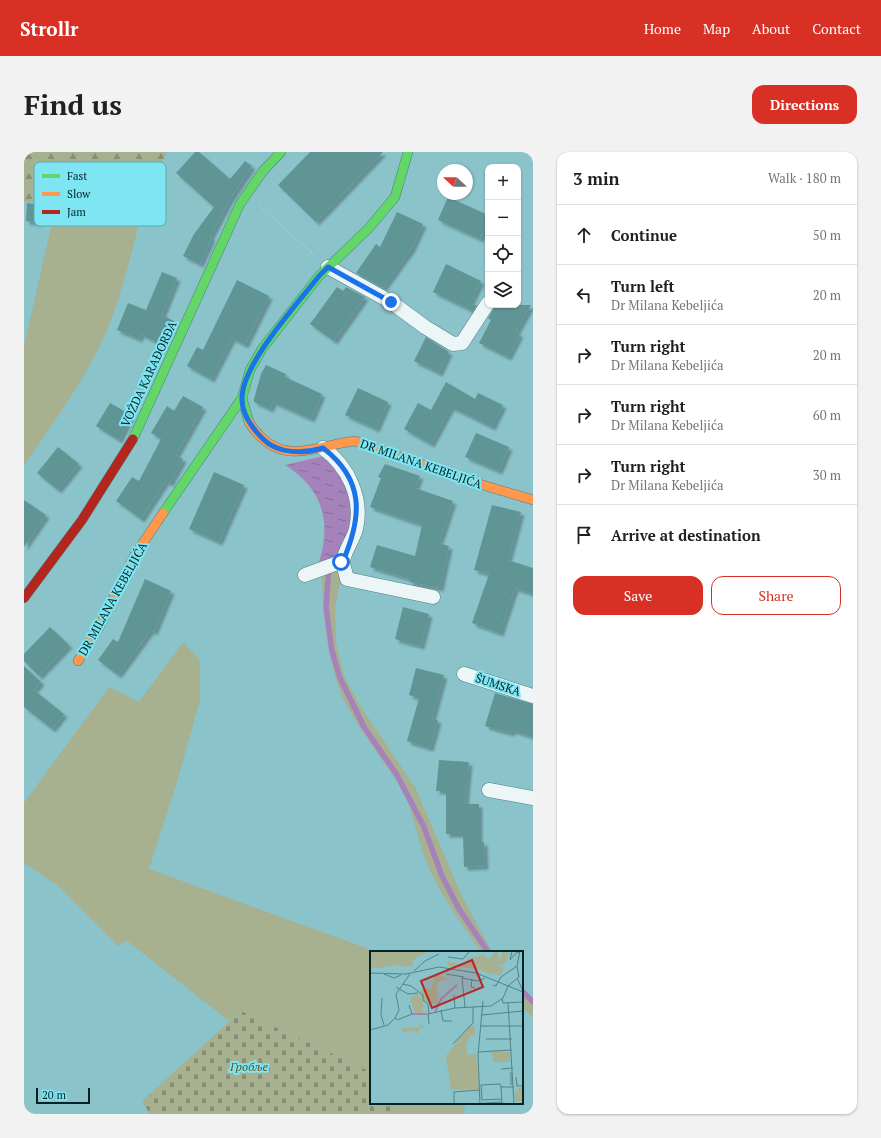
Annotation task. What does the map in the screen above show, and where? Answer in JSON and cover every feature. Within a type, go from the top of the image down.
[{"type":"street","name":"VOŽDA KARAĐORĐA","points":[[24,598],[48,568],[82,520],[131,443],[240,204],[263,171],[281,152]]},
{"type":"street","name":"DR MILANA KEBELJIĆA","points":[[78,661],[99,627],[135,555],[242,398],[250,370],[262,349],[319,276],[368,229],[395,197],[408,152]]},
{"type":"street","points":[[328,267],[391,302],[425,327],[453,344],[462,343],[485,308]]},
{"type":"street","name":"DR MILANA KEBELJIĆA","points":[[242,398],[244,409],[251,427],[267,443],[288,452],[314,451],[336,443],[355,442],[430,466],[466,480],[533,500]]},
{"type":"street","points":[[323,448],[333,455],[351,480],[356,498],[356,527],[342,561],[347,579],[433,597]]},
{"type":"street","points":[[311,573],[342,561]]},
{"type":"street","name":"ŠUMSKA","points":[[464,674],[533,696]]},
{"type":"street","points":[[489,790],[533,798]]},
{"type":"path","points":[[247,195],[328,267]]},
{"type":"green space","points":[[24,152],[167,152],[162,162],[34,162],[34,202],[24,202]]},
{"type":"green space","points":[[138,226],[114,313],[100,346],[69,399],[24,466],[24,346],[51,227]]},
{"type":"green space","points":[[342,569],[335,609],[336,642],[344,675],[359,704],[415,787],[461,894],[491,951],[480,951],[435,881],[426,861],[406,798],[397,781],[370,743],[343,698],[333,669],[327,639],[323,608],[322,577]]},
{"type":"green space","points":[[183,642],[200,660],[200,700],[176,785],[149,869],[374,951],[370,951],[370,1072],[241,1011],[229,1021],[126,940],[118,946],[56,884],[24,863],[24,803],[109,687],[139,702]]},
{"type":"green space","points":[[523,988],[533,999],[533,1017],[523,1009]]},
{"type":"green space","name":"Гробље","points":[[241,1011],[370,1072],[370,1104],[397,1104],[402,1114],[150,1114],[142,1101]]},
{"type":"green space","points":[[397,1104],[466,1104],[463,1114],[402,1114]]},
{"type":"water","points":[[328,455],[344,481],[351,504],[351,515],[345,541],[339,556],[319,562],[323,547],[324,533],[324,519],[321,507],[308,484],[298,474],[285,465]]},
{"type":"building","points":[[195,152],[199,152],[230,179],[245,161],[252,166],[230,199],[210,237],[212,238],[200,264],[183,256],[194,234],[214,207],[176,173]]},
{"type":"building","points":[[310,152],[383,152],[316,222],[278,185]]},
{"type":"building","points":[[447,200],[455,200],[485,214],[485,228],[480,239],[438,220]]},
{"type":"building","points":[[27,203],[34,204],[34,222],[26,221]]},
{"type":"building","points":[[397,212],[423,224],[412,248],[383,288],[356,273],[376,244],[380,247]]},
{"type":"building","points":[[446,264],[481,281],[469,305],[477,305],[473,311],[433,292]]},
{"type":"building","points":[[162,272],[177,278],[162,315],[174,321],[163,346],[141,334],[139,339],[117,330],[128,303],[146,310]]},
{"type":"building","points":[[237,280],[269,296],[245,345],[232,338],[211,379],[187,366],[197,347],[203,350]]},
{"type":"building","points":[[337,287],[343,291],[346,287],[365,297],[334,341],[310,324]]},
{"type":"building","points":[[521,305],[531,305],[516,332],[520,334],[508,357],[479,343],[491,320],[488,318],[494,308],[521,308]]},
{"type":"building","points":[[426,337],[449,352],[439,373],[414,361]]},
{"type":"building","points":[[266,365],[286,374],[285,377],[322,394],[311,419],[273,402],[270,409],[254,402],[261,374]]},
{"type":"building","points":[[446,382],[475,399],[478,393],[503,405],[492,427],[451,407],[431,444],[404,429],[418,403],[431,410]]},
{"type":"building","points":[[358,388],[388,402],[376,429],[345,415]]},
{"type":"building","points":[[183,396],[203,407],[176,455],[183,459],[170,483],[166,481],[141,519],[116,501],[132,477],[139,481],[161,439],[151,433],[167,406],[174,411]]},
{"type":"building","points":[[110,403],[131,415],[119,440],[96,426]]},
{"type":"building","points":[[476,433],[509,447],[499,471],[465,457]]},
{"type":"building","points":[[58,447],[79,464],[58,490],[37,473]]},
{"type":"building","points":[[385,464],[420,476],[415,488],[453,501],[439,543],[449,546],[440,588],[410,582],[410,579],[370,567],[377,545],[415,556],[422,525],[370,507],[381,478],[378,477]]},
{"type":"building","points":[[214,472],[244,485],[219,542],[189,529]]},
{"type":"building","points":[[24,500],[46,515],[24,547]]},
{"type":"building","points":[[492,505],[521,512],[508,560],[533,568],[533,594],[515,588],[500,633],[472,623],[489,574],[474,570]]},
{"type":"building","points":[[145,579],[171,591],[154,632],[151,630],[118,675],[98,660],[113,639],[118,642]]},
{"type":"building","points":[[403,607],[429,614],[421,646],[395,639]]},
{"type":"building","points":[[50,627],[69,645],[39,676],[24,661],[24,654]]},
{"type":"building","points":[[24,666],[41,682],[34,690],[64,714],[52,729],[24,707]]},
{"type":"building","points":[[416,668],[444,675],[432,718],[438,720],[430,748],[407,741],[419,698],[409,695]]},
{"type":"building","points":[[495,693],[533,704],[533,737],[512,730],[511,733],[485,726]]},
{"type":"building","points":[[439,760],[469,762],[465,804],[479,804],[479,842],[484,842],[485,866],[464,867],[463,834],[446,834],[446,791],[436,791]]},
{"type":"waterway","points":[[329,567],[326,607],[332,651],[340,678],[364,727],[397,775],[424,827],[442,876],[459,909],[487,951]]},
{"type":"waterway","points":[[523,992],[533,1002]]},
{"type":"traffic: fast","points":[[133,439],[240,204],[263,171],[281,152]]},
{"type":"traffic: fast","points":[[249,422],[242,398],[250,370],[262,349],[319,276],[368,229],[395,197],[408,152]]},
{"type":"traffic: fast","points":[[163,513],[242,398]]},
{"type":"traffic: slow","points":[[249,422],[261,437],[272,445],[283,450],[306,451],[355,441],[466,480],[533,500]]},
{"type":"traffic: slow","points":[[78,661],[99,627],[135,555],[163,513]]},
{"type":"traffic: jam","points":[[24,598],[82,520],[133,439]]},
{"type":"route","points":[[341,562],[343,561],[353,539],[356,527],[358,508],[351,480],[333,455],[323,448],[314,451],[288,452],[267,443],[251,427],[244,409],[242,398],[250,370],[262,349],[319,276],[328,267],[391,302]]}]
